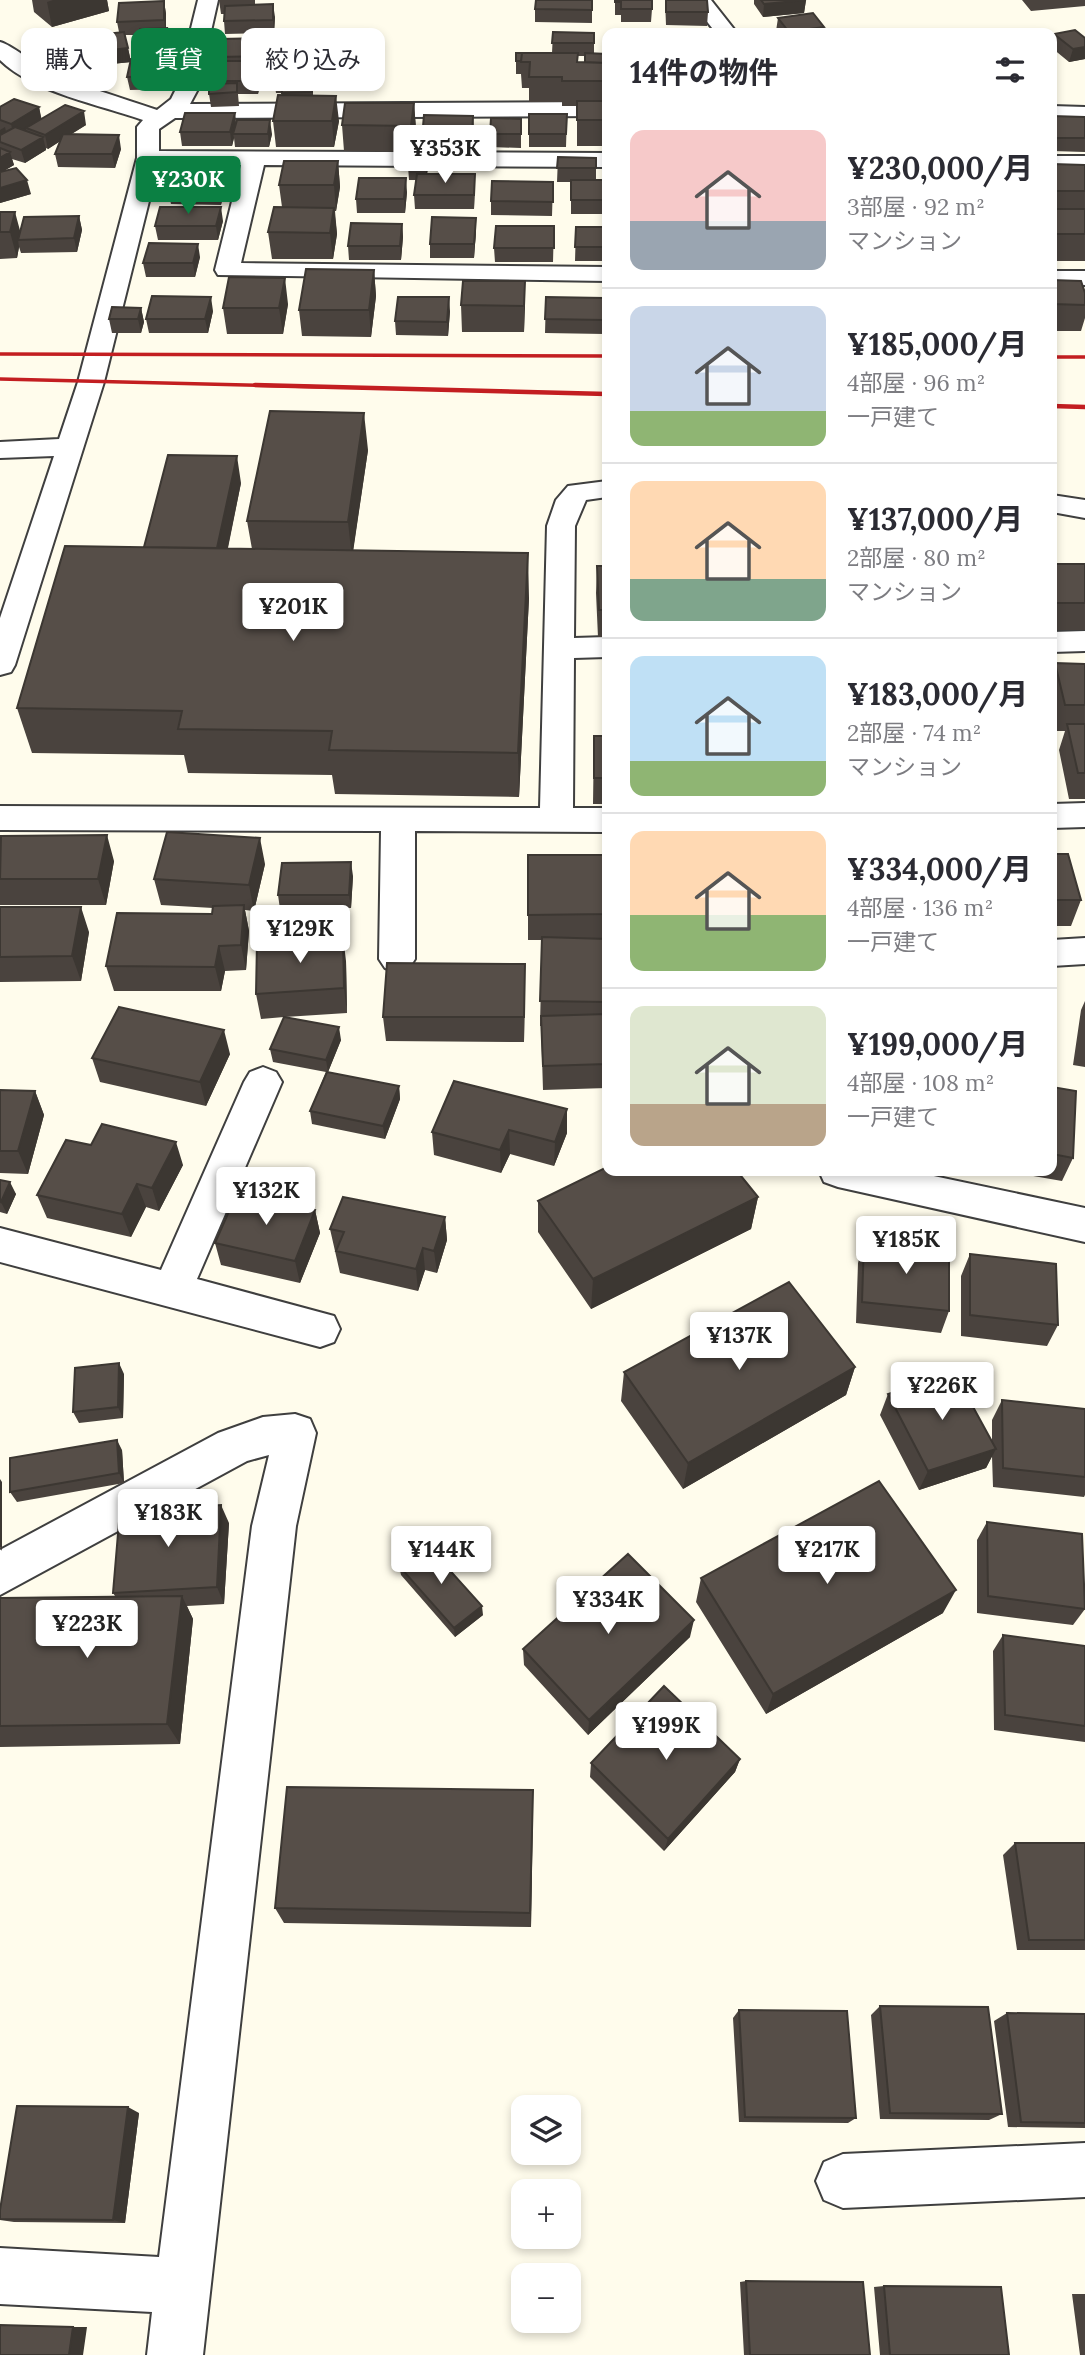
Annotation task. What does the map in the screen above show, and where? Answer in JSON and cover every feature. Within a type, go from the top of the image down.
[{"type":"street","points":[[0,665],[91,382],[148,158],[148,127],[180,103],[187,89],[208,0]]},
{"type":"street","points":[[701,0],[723,28]]},
{"type":"street","points":[[0,48],[12,61],[32,73],[164,115],[602,109]]},
{"type":"street","points":[[1057,113],[1085,114]]},
{"type":"street","points":[[148,158],[602,160]]},
{"type":"street","points":[[254,159],[227,270],[602,274]]},
{"type":"street","points":[[1057,163],[1085,163]]},
{"type":"street","points":[[1057,278],[1085,278]]},
{"type":"street","points":[[0,450],[69,447]]},
{"type":"street","points":[[556,819],[564,516],[570,500],[578,492],[602,490]]},
{"type":"street","points":[[1057,506],[1085,509]]},
{"type":"street","points":[[1057,642],[1085,641]]},
{"type":"street","points":[[559,648],[602,647]]},
{"type":"street","points":[[1057,816],[1085,815]]},
{"type":"street","points":[[0,818],[602,820]]},
{"type":"street","points":[[397,959],[398,818]]},
{"type":"street","points":[[1057,953],[1085,951]]},
{"type":"street","points":[[172,1290],[262,1082]]},
{"type":"street","points":[[861,1176],[1085,1225]]},
{"type":"street","points":[[0,1245],[320,1329]]},
{"type":"street","points":[[0,1574],[233,1447],[263,1436],[295,1433],[274,1526],[175,2355]]},
{"type":"street","points":[[843,2181],[1085,2170]]},
{"type":"street","points":[[0,2276],[183,2286]]},
{"type":"building","points":[[536,0],[592,0],[592,10],[535,9]]},
{"type":"building","points":[[615,0],[652,0],[652,9],[621,9],[621,2]]},
{"type":"building","points":[[666,0],[707,0],[708,12],[666,12]]},
{"type":"building","points":[[761,0],[806,0],[764,4]]},
{"type":"building","points":[[164,1],[164,20],[117,22],[119,3]]},
{"type":"building","points":[[273,4],[273,20],[224,21],[225,6]]},
{"type":"building","points":[[813,13],[824,27],[786,28],[778,18]]},
{"type":"building","points":[[1075,30],[1085,38],[1085,47],[1073,49],[1057,36],[1057,33]]},
{"type":"building","points":[[124,32],[128,48],[117,49],[117,33]]},
{"type":"building","points":[[553,32],[594,33],[594,43],[552,43]]},
{"type":"building","points":[[227,39],[241,39],[241,56],[227,57]]},
{"type":"building","points":[[516,53],[522,53],[521,61],[516,61]]},
{"type":"building","points":[[522,53],[578,53],[577,62],[602,63],[602,81],[562,81],[562,77],[529,77],[530,62],[521,62]]},
{"type":"building","points":[[585,53],[602,54],[602,63],[585,62]]},
{"type":"building","points":[[131,59],[131,77],[127,77]]},
{"type":"building","points":[[227,61],[241,61],[241,81],[227,81]]},
{"type":"building","points":[[227,83],[237,83],[237,92],[209,94],[209,91],[227,91]]},
{"type":"building","points":[[282,91],[312,91],[312,92]]},
{"type":"building","points":[[278,95],[336,96],[332,121],[273,121]]},
{"type":"building","points":[[14,99],[39,107],[11,124],[0,120],[0,107]]},
{"type":"building","points":[[577,101],[602,101],[602,120],[577,120]]},
{"type":"building","points":[[345,103],[414,103],[411,126],[342,125]]},
{"type":"building","points":[[65,105],[84,111],[45,135],[26,128]]},
{"type":"building","points":[[185,113],[235,113],[230,132],[180,132]]},
{"type":"building","points":[[529,114],[567,114],[566,134],[529,134]]},
{"type":"building","points":[[424,115],[473,116],[472,138],[422,138]]},
{"type":"building","points":[[1057,116],[1085,117],[1085,138],[1057,138]]},
{"type":"building","points":[[491,118],[521,119],[521,134],[490,134]]},
{"type":"building","points":[[237,120],[270,120],[268,134],[233,134]]},
{"type":"building","points":[[15,127],[43,137],[21,150],[0,142],[0,135]]},
{"type":"building","points":[[63,134],[119,135],[112,154],[55,154]]},
{"type":"building","points":[[0,148],[10,152],[0,158]]},
{"type":"building","points":[[409,154],[427,154],[426,167],[408,166]]},
{"type":"building","points":[[558,157],[596,158],[596,168],[557,168]]},
{"type":"building","points":[[284,161],[338,161],[334,185],[279,185]]},
{"type":"building","points":[[1057,164],[1085,165],[1085,191],[1057,191]]},
{"type":"building","points":[[16,168],[27,180],[0,188],[0,172]]},
{"type":"building","points":[[174,168],[224,168],[219,191],[168,190]]},
{"type":"building","points":[[417,174],[475,174],[474,195],[414,195]]},
{"type":"building","points":[[359,178],[406,178],[404,199],[356,199]]},
{"type":"building","points":[[571,180],[602,180],[602,200],[571,200]]},
{"type":"building","points":[[492,181],[553,182],[553,202],[491,201]]},
{"type":"building","points":[[160,207],[221,207],[216,226],[155,226]]},
{"type":"building","points":[[274,207],[334,208],[330,233],[268,232]]},
{"type":"building","points":[[1057,209],[1085,209],[1085,234],[1057,234]]},
{"type":"building","points":[[0,212],[15,212],[10,232],[0,232]]},
{"type":"building","points":[[79,216],[74,238],[18,240],[24,217]]},
{"type":"building","points":[[432,217],[476,218],[474,244],[430,244]]},
{"type":"building","points":[[351,223],[402,224],[400,246],[348,246]]},
{"type":"building","points":[[496,226],[554,226],[554,248],[494,248]]},
{"type":"building","points":[[576,227],[602,227],[602,247],[575,247]]},
{"type":"building","points":[[149,243],[198,244],[193,263],[143,263]]},
{"type":"building","points":[[306,269],[374,270],[369,310],[299,310]]},
{"type":"building","points":[[229,277],[285,278],[279,308],[223,308]]},
{"type":"building","points":[[1057,280],[1081,281],[1085,305],[1057,304]]},
{"type":"building","points":[[463,281],[525,281],[524,306],[461,305]]},
{"type":"building","points":[[152,296],[211,297],[205,319],[146,319]]},
{"type":"building","points":[[398,297],[449,297],[447,322],[395,321]]},
{"type":"building","points":[[546,297],[602,298],[602,320],[545,319]]},
{"type":"building","points":[[112,307],[141,308],[138,319],[109,319]]},
{"type":"building","points":[[270,411],[364,413],[348,522],[247,521]]},
{"type":"building","points":[[168,455],[237,456],[217,548],[144,547]]},
{"type":"building","points":[[65,546],[528,553],[518,753],[329,750],[332,731],[178,729],[182,711],[17,708]]},
{"type":"building","points":[[1057,564],[1085,564],[1085,603],[1057,603]]},
{"type":"building","points":[[597,566],[602,566],[602,610],[599,610]]},
{"type":"building","points":[[1057,663],[1085,664],[1085,705],[1065,705]]},
{"type":"building","points":[[1067,724],[1085,724],[1085,773],[1078,773]]},
{"type":"building","points":[[594,736],[602,736],[602,778],[594,778]]},
{"type":"building","points":[[167,832],[260,838],[249,885],[154,879]]},
{"type":"building","points":[[107,835],[98,879],[0,879],[1,836]]},
{"type":"building","points":[[1057,854],[1068,854],[1081,900],[1057,900]]},
{"type":"building","points":[[528,855],[602,855],[602,914],[528,915]]},
{"type":"building","points":[[351,862],[349,895],[278,895],[282,863]]},
{"type":"building","points":[[244,905],[241,945],[219,946],[215,967],[106,966],[117,913],[212,914],[213,906]]},
{"type":"building","points":[[0,907],[81,907],[72,956],[0,957]]},
{"type":"building","points":[[343,936],[344,988],[256,994],[257,942]]},
{"type":"building","points":[[542,937],[602,939],[602,1002],[540,1001]]},
{"type":"building","points":[[387,963],[525,964],[524,1017],[383,1017]]},
{"type":"building","points":[[119,1007],[224,1030],[200,1082],[92,1058]]},
{"type":"building","points":[[602,1014],[602,1064],[543,1066],[541,1016]]},
{"type":"building","points":[[284,1017],[339,1027],[326,1060],[270,1049]]},
{"type":"building","points":[[327,1072],[399,1086],[383,1126],[310,1111]]},
{"type":"building","points":[[454,1081],[567,1109],[555,1142],[509,1130],[500,1150],[432,1132]]},
{"type":"building","points":[[1057,1088],[1076,1091],[1073,1158],[1057,1155]]},
{"type":"building","points":[[0,1090],[35,1091],[18,1151],[0,1151]]},
{"type":"building","points":[[102,1124],[176,1142],[152,1188],[137,1184],[122,1214],[37,1195],[66,1140],[91,1145]]},
{"type":"building","points":[[602,1169],[602,1176],[741,1176],[758,1197],[593,1279],[538,1201]]},
{"type":"building","points":[[0,1180],[10,1182],[1,1202],[0,1201]]},
{"type":"building","points":[[237,1193],[315,1210],[295,1261],[215,1243]]},
{"type":"building","points":[[343,1197],[445,1217],[434,1251],[423,1248],[416,1269],[336,1251],[344,1232],[330,1229]]},
{"type":"building","points":[[864,1241],[949,1251],[949,1311],[862,1302]]},
{"type":"building","points":[[970,1254],[1056,1264],[1058,1325],[970,1315]]},
{"type":"building","points":[[789,1282],[855,1367],[688,1463],[624,1372]]},
{"type":"building","points":[[119,1363],[118,1407],[73,1412],[75,1368]]},
{"type":"building","points":[[954,1372],[996,1449],[928,1471],[888,1394]]},
{"type":"building","points":[[1002,1400],[1085,1409],[1085,1477],[1003,1468]]},
{"type":"building","points":[[117,1440],[119,1473],[10,1492],[10,1458]]},
{"type":"building","points":[[879,1481],[956,1590],[773,1694],[701,1578]]},
{"type":"building","points":[[221,1505],[217,1587],[113,1593],[120,1510]]},
{"type":"building","points":[[987,1522],[1082,1534],[1085,1609],[988,1596]]},
{"type":"building","points":[[427,1545],[482,1606],[454,1628],[399,1566]]},
{"type":"building","points":[[628,1554],[694,1620],[589,1720],[523,1649]]},
{"type":"building","points":[[182,1596],[167,1724],[0,1726],[0,1598]]},
{"type":"building","points":[[1003,1635],[1085,1646],[1085,1726],[1005,1715]]},
{"type":"building","points":[[664,1686],[740,1759],[668,1839],[591,1763]]},
{"type":"building","points":[[287,1787],[533,1790],[530,1913],[275,1908]]},
{"type":"building","points":[[1015,1843],[1085,1843],[1085,1940],[1029,1940]]},
{"type":"building","points":[[880,2006],[988,2007],[1002,2114],[890,2113]]},
{"type":"building","points":[[739,2010],[847,2011],[856,2118],[745,2117]]},
{"type":"building","points":[[1007,2013],[1085,2014],[1085,2123],[1021,2122]]},
{"type":"building","points":[[17,2106],[128,2107],[113,2220],[0,2219]]},
{"type":"building","points":[[746,2281],[863,2282],[870,2355],[750,2355]]},
{"type":"building","points":[[884,2286],[1001,2287],[1009,2355],[890,2355]]},
{"type":"building","points":[[0,2325],[73,2327],[69,2355],[0,2355]]},
{"type":"railway","points":[[0,354],[602,356]]},
{"type":"railway","points":[[1057,357],[1085,357]]},
{"type":"railway","points":[[0,379],[326,387]]},
{"type":"railway","points":[[255,385],[602,394]]},
{"type":"railway","points":[[1057,406],[1085,407]]}]
